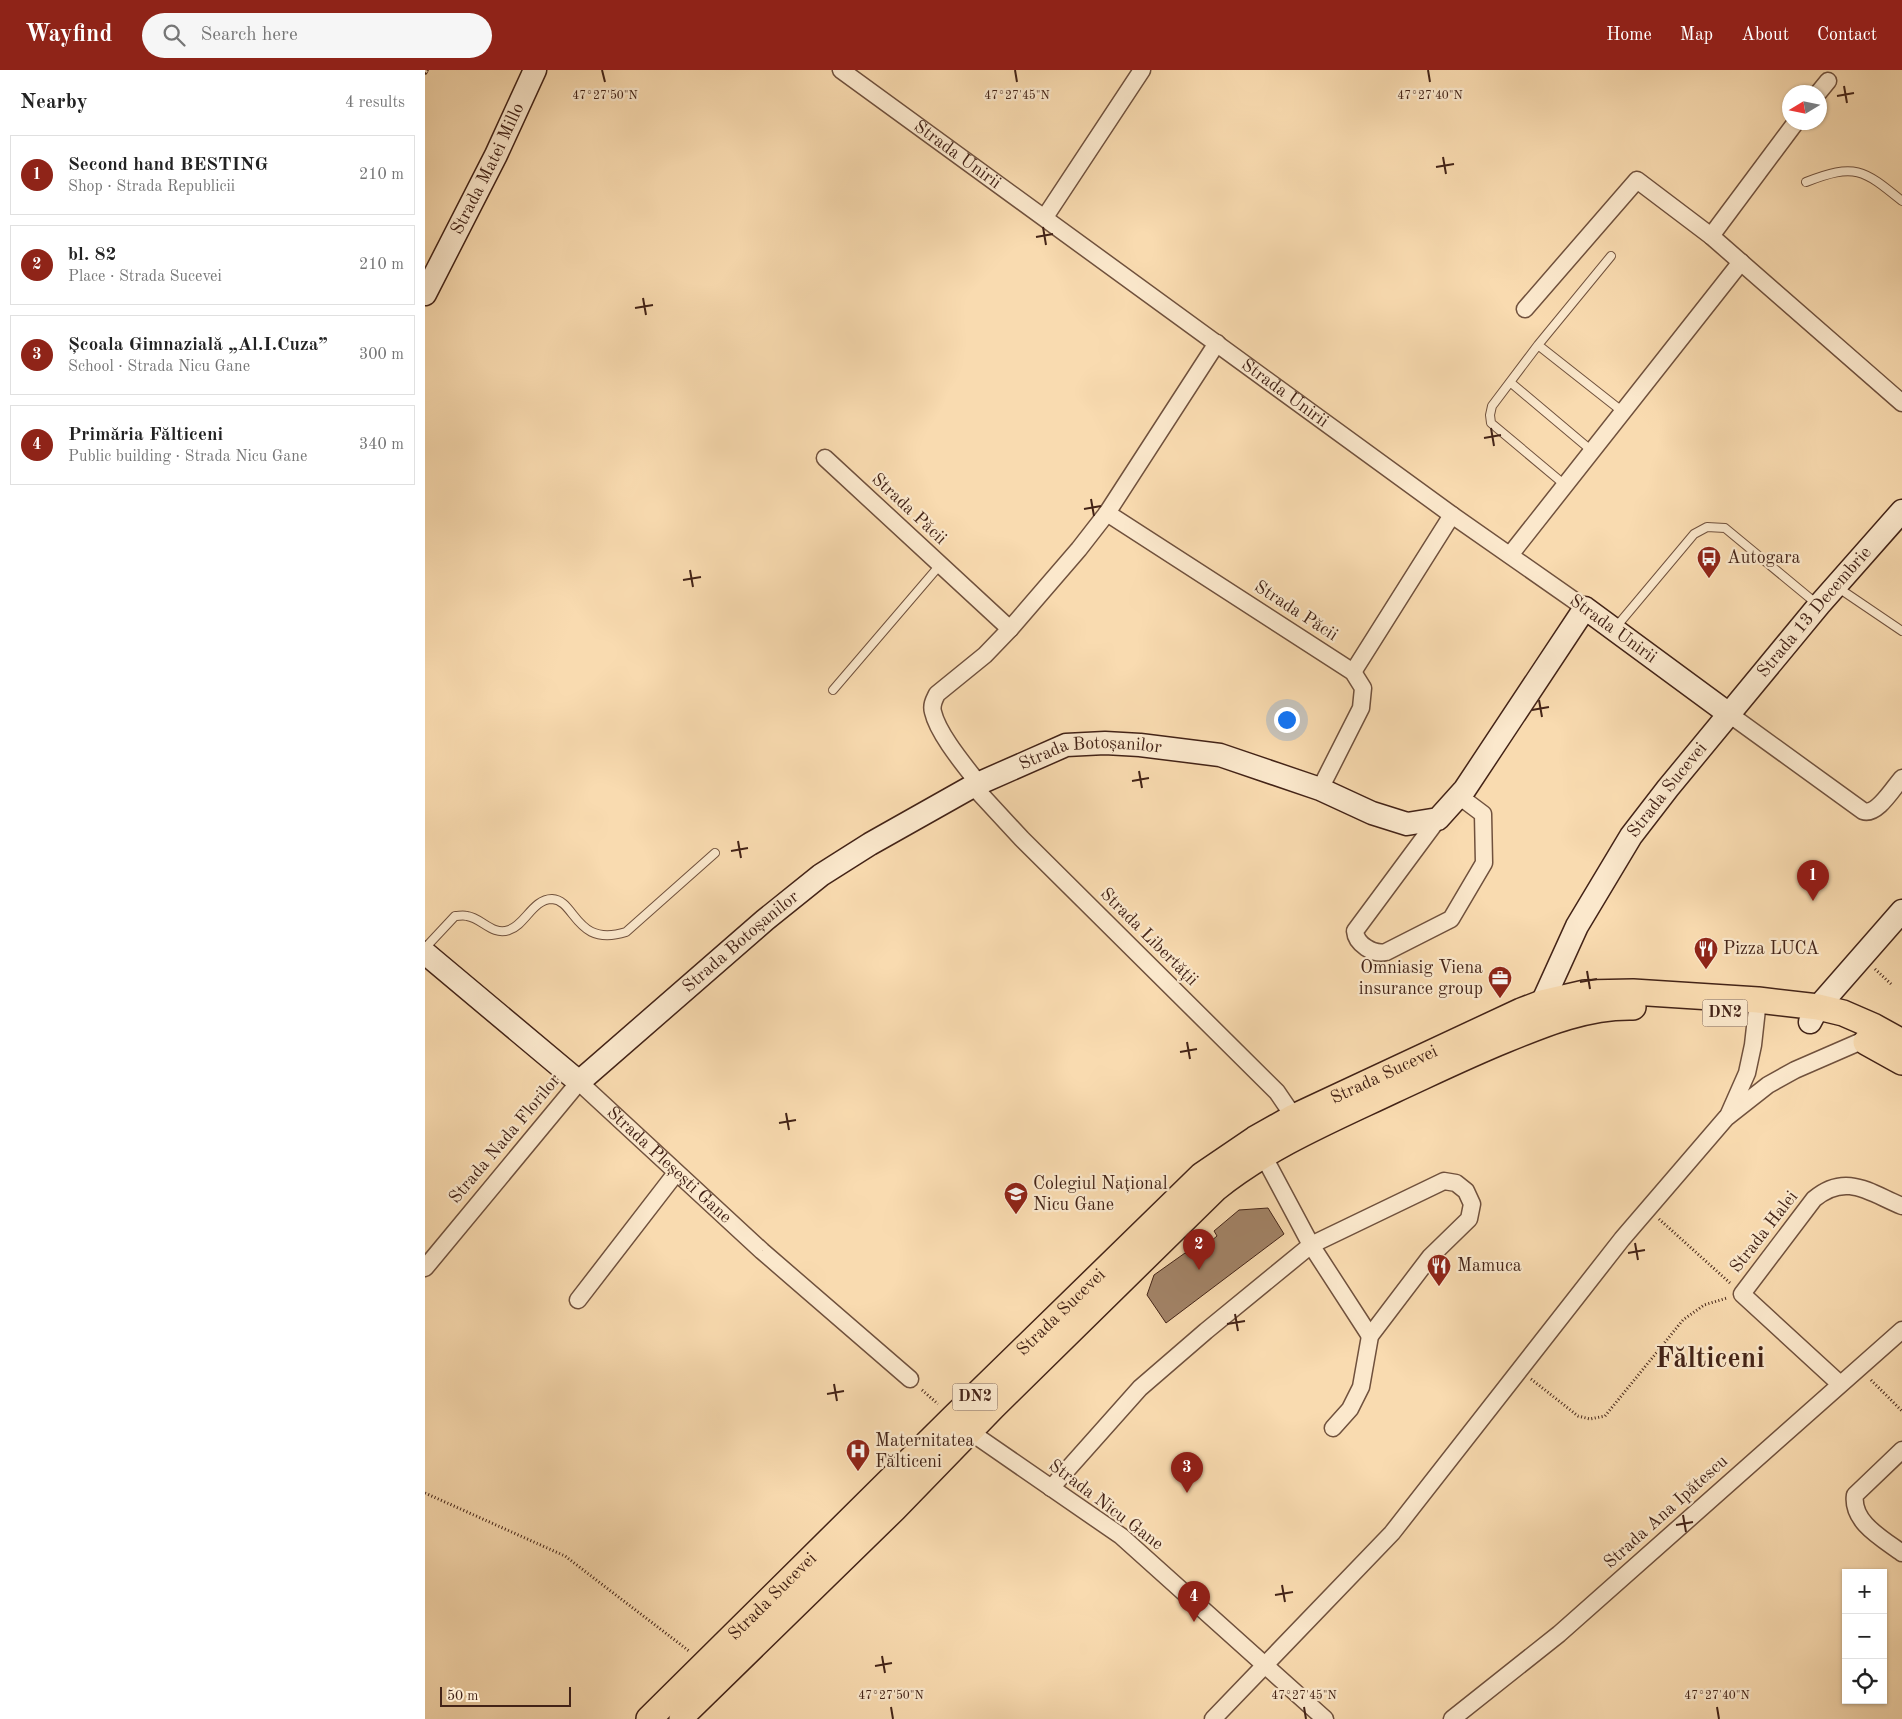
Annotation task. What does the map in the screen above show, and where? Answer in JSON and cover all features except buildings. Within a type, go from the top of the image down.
[{"type":"main road","name":"DN2","points":[[1541,1014],[1585,993],[1633,992],[1814,1015],[1843,1013],[1902,1062]]},
{"type":"main road","name":"Strada Sucevei","points":[[682,1719],[687,1711],[886,1500],[1202,1175],[1255,1139],[1294,1117],[1458,1040],[1541,1014]]},
{"type":"main road","name":"Strada Sucevei","points":[[961,1424],[1215,1189],[1235,1173],[1263,1155],[1307,1132],[1466,1056],[1541,1014]]},
{"type":"main road","name":"DN2","points":[[1869,1033],[1902,1042]]},
{"type":"main road","name":"Strada Sucevei","points":[[649,1719],[886,1500]]},
{"type":"street","name":"Strada Matei Millo","points":[[425,294],[496,155],[535,70]]},
{"type":"street","name":"Strada Unirii","points":[[841,70],[1453,514],[1615,629],[1729,714]]},
{"type":"street","points":[[1045,217],[1141,70]]},
{"type":"street","points":[[1711,236],[1791,130]]},
{"type":"street","points":[[1525,309],[1637,180],[1711,236],[1902,403]]},
{"type":"street","points":[[1510,555],[1741,262]]},
{"type":"street","points":[[976,785],[939,727],[932,711],[933,701],[937,694],[985,654],[1010,629],[1079,549],[1107,513],[1217,343]]},
{"type":"street","name":"Strada Păcii","points":[[825,458],[1010,629]]},
{"type":"street","name":"Strada 13 Decembrie","points":[[1729,714],[1819,605],[1902,511]]},
{"type":"street","name":"Strada Păcii","points":[[1107,513],[1353,672]]},
{"type":"street","points":[[1320,789],[1361,708],[1363,688],[1353,672],[1453,514]]},
{"type":"street","points":[[1459,796],[1482,811],[1484,863],[1451,919],[1386,952],[1376,953],[1359,942],[1355,937],[1355,931],[1438,819],[1465,789],[1585,608]]},
{"type":"street","points":[[1729,714],[1863,812],[1870,812],[1876,809],[1902,778]]},
{"type":"street","name":"Strada Sucevei","points":[[1541,1014],[1577,926],[1631,836],[1729,714]]},
{"type":"street","name":"Strada Botoșanilor","points":[[579,1082],[765,920],[821,875],[870,844],[976,785],[1066,745],[1105,743],[1176,748],[1220,756],[1320,789],[1371,813],[1407,824],[1438,819]]},
{"type":"street","name":"Strada Libertății","points":[[976,785],[1023,839],[1277,1092],[1294,1117]]},
{"type":"street","points":[[1814,1015],[1902,911]]},
{"type":"street","name":"Strada Pleșești Gane","points":[[425,953],[579,1082],[762,1251],[910,1379]]},
{"type":"street","points":[[1726,1118],[1747,1073],[1758,1008]]},
{"type":"street","points":[[1213,1719],[1392,1534],[1648,1208],[1726,1118],[1768,1085],[1869,1033]]},
{"type":"street","name":"Strada Nada Florilor","points":[[425,1268],[579,1082]]},
{"type":"street","points":[[1263,1155],[1311,1245],[1370,1336]]},
{"type":"street","points":[[577,1300],[676,1173]]},
{"type":"street","points":[[1051,1488],[1140,1388],[1311,1245],[1444,1181],[1456,1183],[1467,1191],[1471,1204],[1469,1218],[1430,1257],[1370,1336],[1361,1387],[1350,1409],[1333,1428]]},
{"type":"street","name":"Strada Halei","points":[[1742,1294],[1814,1199],[1824,1191],[1841,1185],[1862,1188],[1902,1206]]},
{"type":"street","points":[[1742,1294],[1840,1384]]},
{"type":"street","name":"Strada Ana Ipătescu","points":[[1452,1719],[1559,1634],[1902,1330]]},
{"type":"street","name":"Strada Nicu Gane","points":[[961,1424],[1121,1536],[1325,1719]]},
{"type":"street","points":[[1902,1450],[1855,1495],[1853,1505],[1859,1517],[1874,1532],[1902,1553]]},
{"type":"lane","points":[[1806,182],[1827,174],[1846,170],[1874,179],[1902,202]]},
{"type":"lane","points":[[1565,485],[1491,423],[1490,415],[1492,406],[1538,345],[1611,256]]},
{"type":"lane","points":[[1538,345],[1623,412]]},
{"type":"lane","points":[[1510,382],[1592,451]]},
{"type":"lane","points":[[1615,629],[1694,534],[1707,527],[1725,528],[1819,605]]},
{"type":"lane","points":[[833,690],[940,565]]},
{"type":"lane","points":[[1836,586],[1902,631]]},
{"type":"lane","points":[[425,948],[455,916],[467,916],[477,919],[489,928],[501,932],[511,930],[543,900],[553,899],[561,902],[583,927],[599,935],[615,936],[626,932],[715,853]]},
{"type":"path","points":[[1648,1208],[1742,1294]]},
{"type":"path","points":[[1521,1370],[1578,1416],[1590,1419],[1605,1416],[1683,1320],[1703,1304],[1742,1294]]},
{"type":"path","points":[[1859,1368],[1902,1412]]},
{"type":"path","points":[[910,1379],[961,1424]]},
{"type":"path","points":[[425,1493],[565,1556],[690,1652]]},
{"type":"place","name":"Autogara","points":[[1709,579]]},
{"type":"place","name":"Second hand BESTING","points":[[1813,901]]},
{"type":"place","name":"Pizza LUCA","points":[[1706,970]]},
{"type":"place","name":"Omniasig Viena insurance group","points":[[1500,999]]},
{"type":"place","name":"Colegiul Național Nicu Gane","points":[[1016,1215]]},
{"type":"place","name":"bl. 82","points":[[1199,1270]]},
{"type":"place","name":"Mamuca","points":[[1439,1287]]},
{"type":"place","name":"Maternitatea Fălticeni","points":[[858,1472]]},
{"type":"place","name":"Școala Gimnazială „Al.I.Cuza”","points":[[1187,1493]]},
{"type":"place","name":"Primăria Fălticeni","points":[[1194,1622]]},
{"type":"district","name":"Fălticeni","points":[[1710,1360]]}]
